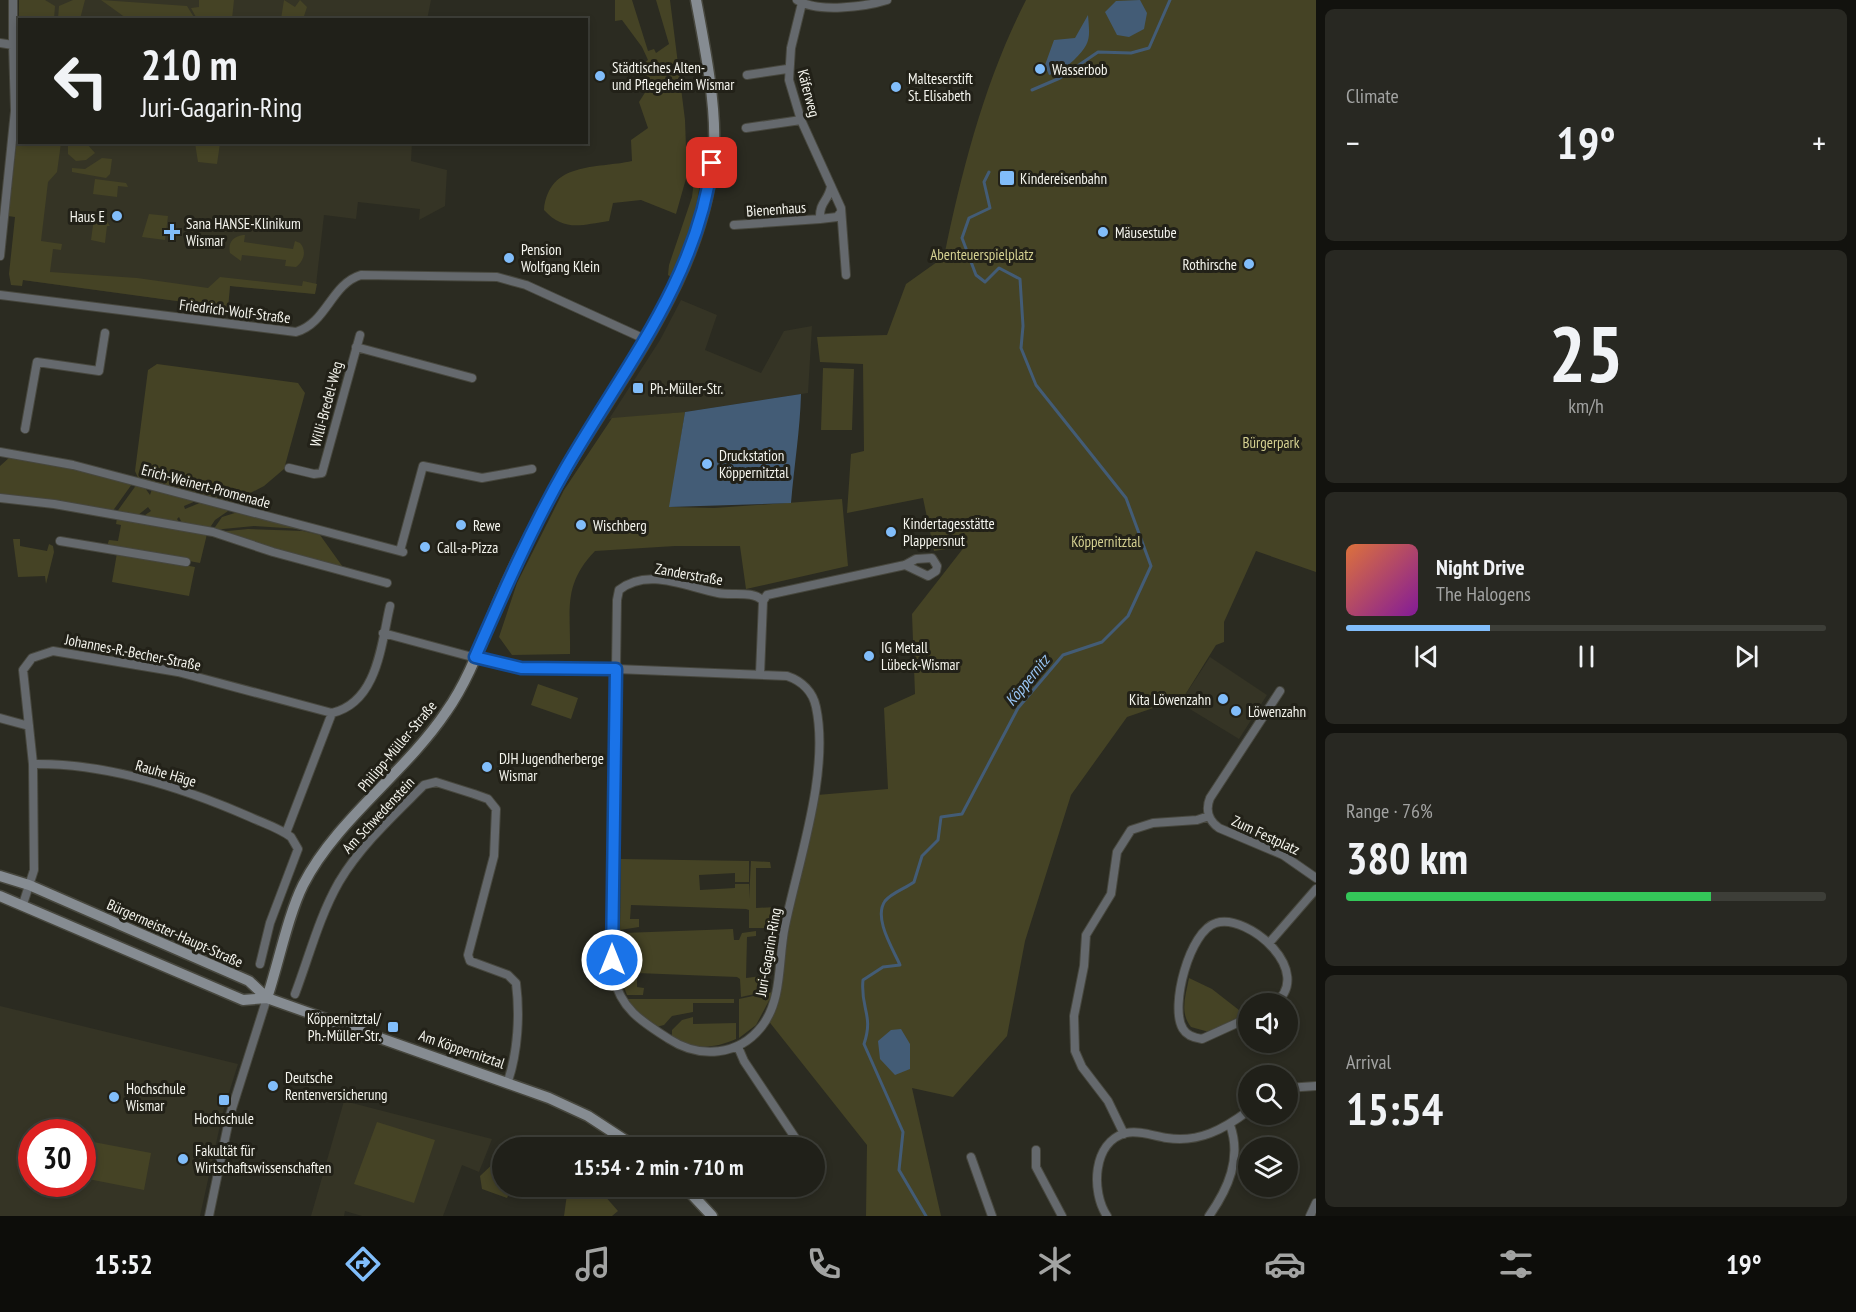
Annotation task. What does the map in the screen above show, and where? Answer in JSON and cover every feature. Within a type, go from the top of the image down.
[{"type":"street","points":[[0,256],[15,111],[13,0]]},
{"type":"street","name":"Philipp-Müller-Straße","points":[[208,1216],[230,1115],[302,887],[347,825],[431,734],[454,700],[512,573],[557,483],[647,339],[680,276],[707,200],[714,144],[706,58],[696,0]]},
{"type":"street","points":[[799,2],[828,7],[887,0]]},
{"type":"street","name":"Käferweg","points":[[799,2],[788,69],[801,120],[841,212],[846,275]]},
{"type":"street","points":[[0,43],[14,45]]},
{"type":"street","points":[[747,75],[788,69]]},
{"type":"street","points":[[746,128],[801,120]]},
{"type":"street","points":[[831,186],[829,194],[820,206],[820,219],[837,217],[841,212]]},
{"type":"street","name":"Bienenhaus","points":[[734,225],[820,219]]},
{"type":"street","name":"Friedrich-Wolf-Straße","points":[[0,295],[296,332],[317,320],[343,285],[361,275],[497,277],[526,285],[647,339]]},
{"type":"street","points":[[25,429],[37,362],[99,371],[105,333]]},
{"type":"street","name":"Willi-Bredel-Weg","points":[[289,468],[315,474],[322,472],[360,335]]},
{"type":"street","points":[[356,347],[471,378]]},
{"type":"street","name":"Erich-Weinert-Promenade","points":[[0,452],[73,465],[402,552],[423,466],[482,478],[532,470]]},
{"type":"street","points":[[0,498],[54,504],[213,532],[273,552],[387,582]]},
{"type":"street","points":[[60,542],[186,562]]},
{"type":"street","points":[[760,674],[763,601],[774,592],[906,565]]},
{"type":"street","name":"Zanderstraße","points":[[616,669],[617,600],[619,590],[627,584],[641,579],[676,582],[718,594],[755,595],[763,601]]},
{"type":"street","points":[[260,964],[270,923],[298,849],[286,833],[332,713],[354,704],[364,694],[371,678],[390,606]]},
{"type":"street","points":[[383,633],[475,657]]},
{"type":"street","name":"Johannes-R.-Becher-Straße","points":[[23,904],[34,870],[33,764],[23,670],[32,658],[53,651],[178,672],[332,713]]},
{"type":"street","name":"Juri-Gagarin-Ring","points":[[475,657],[521,668],[760,674],[794,679],[810,693],[817,715],[815,794],[784,928],[772,1008],[761,1028],[738,1047]]},
{"type":"street","points":[[616,669],[611,858],[612,960],[616,987],[620,997],[634,1015],[680,1045],[707,1052],[738,1047],[744,1061],[795,1137]]},
{"type":"street","points":[[1124,1134],[1108,1101],[1082,1067],[1075,1051],[1074,1016],[1084,966],[1086,935],[1112,894],[1117,852],[1131,830],[1153,823],[1186,821],[1209,816],[1207,804],[1210,798],[1280,690]]},
{"type":"street","points":[[0,718],[29,726]]},
{"type":"street","name":"Rauhe Häge","points":[[33,764],[55,764],[126,776],[214,802],[286,833]]},
{"type":"street","name":"Am Schwedenstein","points":[[296,990],[324,914],[339,883],[358,854],[424,785],[436,782],[488,799],[496,809],[494,856],[468,955],[470,961],[508,975],[516,983],[518,1014],[513,1066],[508,1081]]},
{"type":"street","name":"Zum Festplatz","points":[[1209,816],[1219,828],[1283,855],[1316,878]]},
{"type":"street","name":"Bürgermeister-Haupt-Straße","points":[[0,876],[29,885],[249,981],[267,998]]},
{"type":"street","points":[[1270,942],[1316,889]]},
{"type":"street","points":[[0,896],[243,1000],[267,998]]},
{"type":"street","points":[[1238,1023],[1209,1038],[1202,1039],[1187,1034],[1179,1020],[1184,972],[1199,934],[1206,926],[1216,922],[1235,923],[1270,942],[1288,966],[1291,977],[1285,993]]},
{"type":"street","name":"Am Köppernitztal","points":[[267,998],[508,1081],[588,1116],[620,1137]]},
{"type":"street","points":[[1298,1087],[1316,1086]]},
{"type":"street","points":[[1107,1216],[1098,1196],[1096,1173],[1104,1152],[1124,1134],[1138,1132],[1188,1139],[1214,1133],[1238,1119]]},
{"type":"street","points":[[1209,1216],[1226,1188],[1232,1169],[1235,1148],[1230,1125]]},
{"type":"street","points":[[1036,1150],[1036,1167],[1062,1216]]},
{"type":"street","points":[[971,1157],[992,1216]]},
{"type":"street","points":[[694,1197],[712,1216]]},
{"type":"street","points":[[1310,1216],[1316,1203]]},
{"type":"shaded area","points":[[30,0],[431,0],[427,18],[29,18]]},
{"type":"shaded area","name":"Sana HANSE-Klinikum Wismar","points":[[32,144],[412,144],[411,161],[447,170],[445,206],[419,220],[420,209],[358,202],[356,219],[324,215],[315,294],[230,286],[228,308],[22,280]]},
{"type":"shaded area","points":[[681,300],[717,315],[705,350],[761,373],[784,331],[812,326],[808,393],[685,412],[609,419],[660,340]]},
{"type":"shaded area","name":"Kita Löwenzahn","points":[[1210,657],[1267,695],[1239,739],[1180,703]]},
{"type":"shaded area","name":"Hochschule Wismar","points":[[0,1006],[238,1064],[223,1112],[200,1216],[0,1216]]},
{"type":"shaded area","points":[[344,1101],[492,1139],[479,1172],[462,1165],[443,1216],[362,1216],[345,1211],[344,1216],[311,1216]]},
{"type":"green space","points":[[19,0],[45,0],[55,6],[54,18],[19,18]]},
{"type":"green space","points":[[73,0],[85,0],[80,18],[58,18],[59,6]]},
{"type":"green space","points":[[101,0],[187,6],[194,18],[126,18]]},
{"type":"green space","points":[[199,0],[234,0],[232,18],[196,18],[191,8],[199,7]]},
{"type":"green space","points":[[284,0],[295,7],[300,0],[307,7],[303,18],[281,18]]},
{"type":"green space","points":[[615,0],[632,0],[648,51],[654,49],[656,53],[669,44],[656,0],[670,0],[685,120],[687,175],[676,214],[641,200],[613,203],[609,221],[581,225],[566,224],[551,217],[544,210],[548,194],[555,183],[576,170],[632,161],[631,140],[648,128],[639,102],[646,91],[642,65],[648,60],[642,47],[622,20],[615,21]]},
{"type":"green space","points":[[1026,0],[1316,0],[1316,572],[1256,551],[1224,622],[1224,642],[1216,645],[1180,703],[1159,706],[1127,717],[1071,795],[1025,941],[1007,1036],[953,1097],[912,1088],[941,1216],[866,1216],[867,1145],[767,1019],[772,995],[756,1025],[739,1038],[739,999],[773,992],[817,795],[888,789],[884,708],[915,694],[912,614],[965,546],[934,551],[923,498],[847,513],[851,454],[864,451],[863,364],[820,362],[817,337],[887,335],[906,284],[944,257],[976,126],[998,62]]},
{"type":"green space","points":[[18,131],[18,144],[61,144],[57,172],[48,182],[41,241],[62,244],[61,250],[53,249],[50,272],[137,278],[208,288],[220,277],[302,286],[303,281],[317,284],[315,294],[230,286],[228,308],[23,280],[22,286],[11,285],[9,274],[15,217],[8,216]]},
{"type":"green space","points":[[68,144],[87,144],[95,153],[86,160],[76,161],[68,154]]},
{"type":"green space","points":[[195,144],[220,144],[217,164],[198,162]]},
{"type":"green space","points":[[102,158],[112,159],[110,174],[106,178],[72,172],[72,168],[85,169]]},
{"type":"green space","points":[[95,179],[126,183],[128,187],[118,186],[117,197],[93,194]]},
{"type":"green space","points":[[694,181],[700,181],[691,232],[682,259],[671,277],[668,275],[669,265],[692,197]]},
{"type":"green space","points":[[149,214],[168,216],[165,240],[142,237]]},
{"type":"green space","points":[[94,218],[106,220],[110,226],[107,226],[105,243],[91,240]]},
{"type":"green space","points":[[245,235],[244,242],[293,249],[295,241],[300,243],[304,253],[303,259],[296,267],[285,266],[286,260],[242,255],[241,261],[230,253],[230,246],[234,239]]},
{"type":"green space","points":[[157,364],[298,383],[305,393],[284,469],[264,486],[231,503],[139,480],[135,471],[148,370]]},
{"type":"green space","points":[[823,368],[854,369],[852,430],[821,430]]},
{"type":"green space","points":[[685,412],[670,507],[714,508],[842,499],[848,566],[746,589],[740,546],[675,546],[595,551],[577,575],[570,599],[570,654],[512,655],[499,637],[517,583],[564,490],[612,418]]},
{"type":"green space","points":[[10,457],[63,466],[132,484],[112,512],[0,495],[0,466]]},
{"type":"green space","points":[[137,484],[143,485],[150,495],[152,489],[196,501],[184,506],[185,509],[202,502],[231,509],[215,520],[209,529],[183,525],[179,517],[177,519],[180,524],[142,517],[151,511],[148,507],[137,516],[116,513]]},
{"type":"green space","points":[[238,512],[301,529],[254,526],[213,530],[222,517]]},
{"type":"green space","points":[[117,518],[207,534],[200,563],[107,546],[109,540],[118,541],[121,525],[116,524]]},
{"type":"green space","points":[[248,529],[303,531],[320,535],[345,570],[218,532]]},
{"type":"green space","points":[[13,539],[20,539],[20,546],[47,551],[49,544],[53,546],[54,552],[46,584],[45,576],[18,577]]},
{"type":"green space","points":[[117,553],[195,567],[189,596],[112,582]]},
{"type":"green space","points":[[538,684],[578,698],[571,719],[531,705]]},
{"type":"green space","points":[[621,859],[749,861],[749,882],[735,882],[735,873],[699,875],[700,890],[735,888],[735,884],[749,884],[749,899],[751,861],[770,862],[771,868],[756,868],[756,908],[777,907],[774,928],[749,928],[749,910],[746,909],[631,905],[630,919],[639,919],[639,927],[620,930]]},
{"type":"green space","points":[[733,929],[734,940],[739,940],[742,933],[756,931],[756,936],[747,937],[746,978],[769,975],[768,991],[741,997],[740,979],[737,977],[637,973],[637,987],[644,988],[643,995],[627,995],[618,955],[623,933]]},
{"type":"green space","points":[[1189,978],[1212,989],[1238,1009],[1238,1017],[1209,1032],[1191,1027],[1185,1015],[1185,997]]},
{"type":"green space","points":[[626,999],[734,999],[734,1003],[693,1003],[693,1012],[672,1016],[664,1025],[656,1027],[638,1014]]},
{"type":"green space","points":[[693,1017],[693,1024],[736,1023],[736,1039],[704,1047],[688,1044],[672,1037],[672,1030],[682,1020]]},
{"type":"green space","points":[[377,1122],[435,1140],[414,1203],[354,1184]]},
{"type":"green space","points":[[96,1142],[151,1153],[144,1190],[96,1181]]},
{"type":"green space","points":[[492,1165],[492,1193],[482,1189],[480,1176]]},
{"type":"green space","points":[[567,1197],[606,1197],[618,1211],[612,1216],[564,1216]]},
{"type":"water","points":[[1140,0],[1147,13],[1144,29],[1129,37],[1117,35],[1105,12],[1116,1]]},
{"type":"water","points":[[1088,15],[1089,35],[1084,49],[1057,73],[1049,75],[1045,65],[1054,40],[1075,38]]},
{"type":"water","points":[[801,394],[791,503],[669,507],[685,412]]},
{"type":"water","points":[[901,1029],[910,1044],[910,1069],[895,1075],[880,1059],[878,1041],[891,1030]]},
{"type":"waterway","name":"Köppernitz","points":[[1032,90],[1060,78],[1098,52],[1131,53],[1149,48],[1170,0]]},
{"type":"waterway","name":"Köppernitz","points":[[926,1216],[899,1170],[903,1132],[864,1044],[868,1026],[863,998],[863,980],[883,967],[900,965],[885,933],[881,916],[882,908],[888,898],[914,882],[922,856],[938,840],[941,817],[962,814],[1018,708],[1063,655],[1102,642],[1128,616],[1151,566],[1126,498],[1036,385],[1021,348],[1023,326],[1020,279],[999,268],[985,282],[976,275],[962,238],[969,218],[990,208],[984,182],[989,172]]},
{"type":"place","name":"Wasserbob","points":[[1040,69]]},
{"type":"place","name":"Städtisches Alten- und Pflegeheim Wismar","points":[[600,76]]},
{"type":"place","name":"Malteserstift St. Elisabeth","points":[[896,87]]},
{"type":"place","name":"Kindereisenbahn","points":[[1007,178]]},
{"type":"place","name":"Haus E","points":[[117,216]]},
{"type":"place","name":"Sana HANSE-Klinikum Wismar","points":[[172,232]]},
{"type":"place","name":"Mäusestube","points":[[1103,232]]},
{"type":"place","name":"Pension Wolfgang Klein","points":[[509,258]]},
{"type":"place","name":"Rothirsche","points":[[1249,264]]},
{"type":"place","name":"Ph.-Müller-Str.","points":[[638,388]]},
{"type":"place","name":"Druckstation Köppernitztal","points":[[707,464]]},
{"type":"place","name":"Rewe","points":[[461,525]]},
{"type":"place","name":"Wischberg","points":[[581,525]]},
{"type":"place","name":"Kindertagesstätte Plappersnut","points":[[891,532]]},
{"type":"place","name":"Call-a-Pizza","points":[[425,547]]},
{"type":"place","name":"IG Metall Lübeck-Wismar","points":[[869,656]]},
{"type":"place","name":"Kita Löwenzahn","points":[[1223,699]]},
{"type":"place","name":"Löwenzahn","points":[[1236,711]]},
{"type":"place","name":"DJH Jugendherberge Wismar","points":[[487,767]]},
{"type":"place","name":"Köppernitztal/ Ph.-Müller-Str.","points":[[393,1027]]},
{"type":"place","name":"Deutsche Rentenversicherung","points":[[273,1086]]},
{"type":"place","name":"Hochschule Wismar","points":[[114,1097]]},
{"type":"place","name":"Hochschule","points":[[224,1100]]},
{"type":"place","name":"Fakultät für Wirtschaftswissenschaften","points":[[183,1159]]},
{"type":"route","points":[[612,960],[611,858],[615,795],[616,669],[521,668],[475,657],[499,600],[557,483],[636,358],[680,276],[707,200],[712,163]]},
{"type":"park label","name":"Abenteuerspielplatz","points":[[982,254]]},
{"type":"park label","name":"Bürgerpark","points":[[1271,442]]},
{"type":"park label","name":"Köppernitztal","points":[[1106,541]]}]
